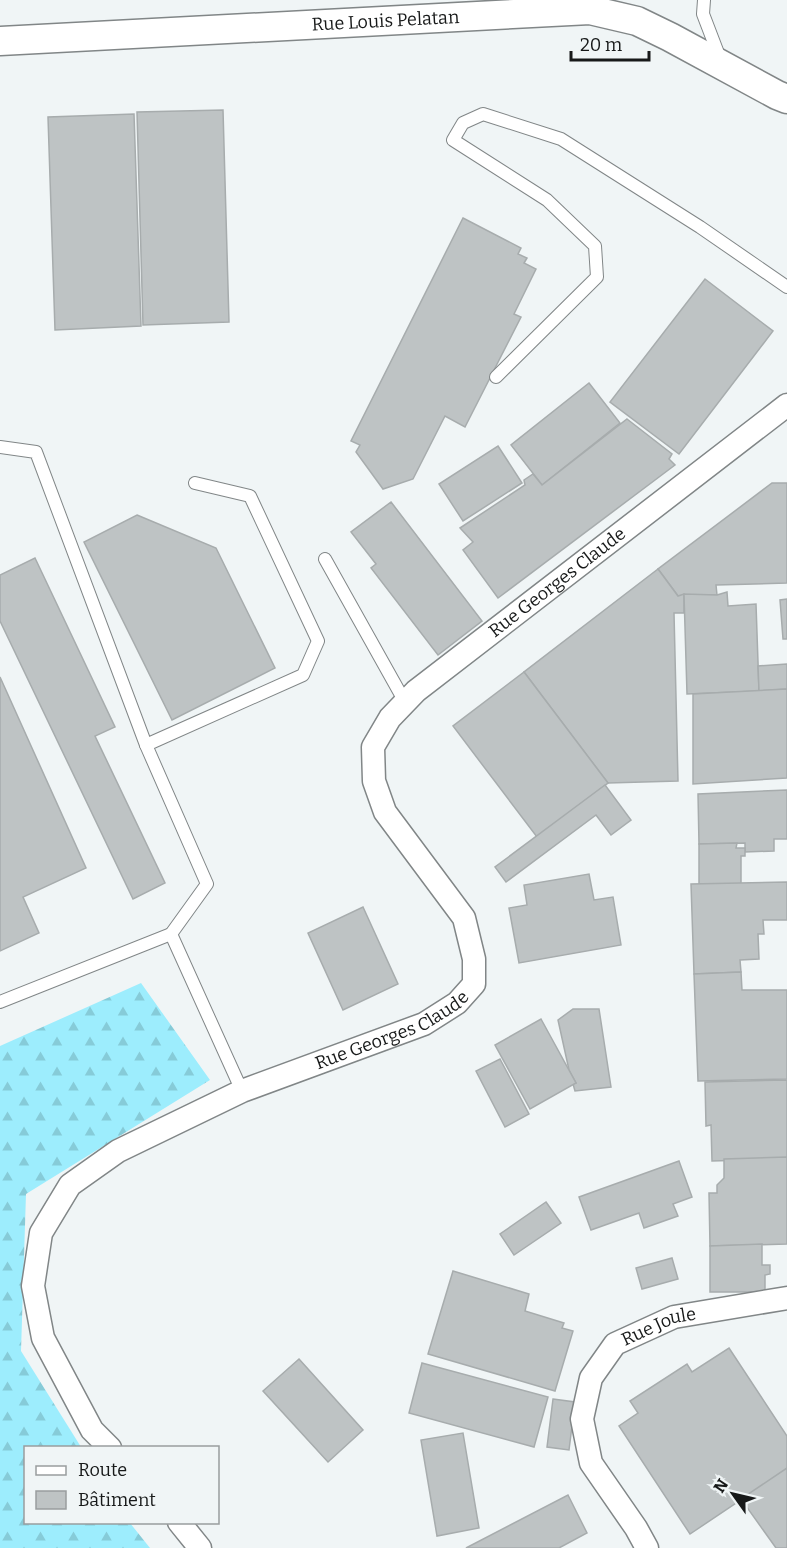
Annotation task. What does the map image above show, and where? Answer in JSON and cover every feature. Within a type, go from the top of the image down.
[{"type":"street","name":"Rue Louis Pelatan","points":[[0,41],[590,10],[637,21],[787,99]]},
{"type":"street","name":"Rue Georges Claude","points":[[108,1446],[92,1430],[43,1338],[33,1286],[41,1233],[70,1185],[118,1151],[242,1091],[424,1024],[457,1003],[474,984],[474,959],[464,918],[385,812],[374,782],[373,747],[390,718],[435,676],[787,405]]},
{"type":"street","name":"Rue Joule","points":[[647,1548],[636,1528],[591,1463],[582,1419],[591,1378],[615,1344],[674,1317],[787,1298]]},
{"type":"street","points":[[180,1524],[200,1548]]},
{"type":"lane","points":[[704,0],[703,14],[724,67]]},
{"type":"lane","points":[[496,377],[597,277],[594,246],[547,200],[453,140],[463,123],[483,114],[561,139],[700,227],[787,287]]},
{"type":"lane","points":[[0,447],[36,452],[146,745],[207,884],[171,934],[0,1002]]},
{"type":"lane","points":[[146,745],[303,675],[318,641],[250,496],[195,483]]},
{"type":"lane","points":[[325,560],[405,702]]},
{"type":"lane","points":[[171,934],[242,1091]]},
{"type":"green space","points":[[141,983],[210,1080],[26,1194],[21,1351],[80,1446],[24,1446],[24,1524],[131,1524],[150,1548],[0,1548],[0,1046]]},
{"type":"building","points":[[223,110],[229,322],[143,325],[137,112]]},
{"type":"building","points":[[134,114],[141,326],[55,330],[48,117]]},
{"type":"building","points":[[463,218],[521,248],[518,254],[527,258],[524,263],[536,269],[514,314],[521,317],[465,427],[445,416],[413,479],[383,489],[356,452],[360,445],[351,441]]},
{"type":"building","points":[[705,279],[773,331],[679,454],[610,402]]},
{"type":"building","points":[[589,383],[620,423],[542,485],[511,445]]},
{"type":"building","points":[[627,419],[672,454],[669,459],[675,465],[498,598],[463,550],[473,542],[460,528],[525,485],[524,480],[533,474],[542,485]]},
{"type":"building","points":[[498,446],[522,483],[463,521],[439,484]]},
{"type":"building","points":[[772,483],[787,483],[787,583],[716,585],[717,595],[678,596],[658,569]]},
{"type":"building","points":[[391,502],[482,621],[438,655],[371,568],[376,564],[351,532]]},
{"type":"building","points":[[137,515],[216,548],[275,668],[172,720],[84,542]]},
{"type":"building","points":[[35,558],[115,727],[95,736],[165,883],[133,899],[0,621],[0,575]]},
{"type":"building","points":[[658,569],[678,596],[684,594],[684,613],[674,613],[678,781],[608,783],[524,672]]},
{"type":"building","points":[[727,592],[728,606],[756,604],[759,691],[687,694],[684,594],[717,595]]},
{"type":"building","points":[[787,599],[787,639],[783,639],[780,600]]},
{"type":"building","points":[[787,664],[787,689],[759,691],[758,666]]},
{"type":"building","points":[[524,672],[608,783],[537,837],[453,726]]},
{"type":"building","points":[[0,677],[86,868],[23,897],[39,933],[0,951]]},
{"type":"building","points":[[787,689],[787,778],[693,784],[693,694]]},
{"type":"building","points":[[605,785],[631,820],[611,835],[596,815],[506,882],[495,867]]},
{"type":"building","points":[[787,790],[787,839],[774,839],[774,851],[745,852],[745,843],[699,844],[698,794]]},
{"type":"building","points":[[737,843],[736,848],[745,848],[745,856],[741,856],[741,884],[699,884],[699,844]]},
{"type":"building","points":[[589,874],[594,900],[613,897],[621,945],[519,963],[509,908],[527,905],[524,885]]},
{"type":"building","points":[[787,882],[787,920],[763,920],[764,934],[758,934],[759,959],[740,960],[741,972],[694,974],[691,884]]},
{"type":"building","points":[[363,907],[398,984],[343,1010],[308,933]]},
{"type":"building","points":[[741,972],[742,990],[787,990],[787,1079],[698,1081],[694,974]]},
{"type":"building","points":[[573,1009],[599,1009],[611,1087],[575,1091],[573,1084],[576,1083],[569,1070],[558,1020]]},
{"type":"building","points":[[541,1019],[576,1083],[530,1109],[495,1045]]},
{"type":"building","points":[[500,1059],[529,1114],[505,1127],[476,1071]]},
{"type":"building","points":[[787,1080],[787,1159],[712,1161],[711,1125],[706,1126],[705,1082]]},
{"type":"building","points":[[787,1157],[787,1244],[710,1246],[709,1193],[717,1193],[717,1185],[724,1178],[724,1159]]},
{"type":"building","points":[[679,1161],[692,1197],[673,1204],[678,1216],[644,1228],[639,1213],[591,1230],[579,1197]]},
{"type":"building","points":[[546,1202],[561,1223],[514,1255],[500,1234]]},
{"type":"building","points":[[762,1244],[762,1265],[770,1265],[770,1274],[765,1275],[765,1292],[710,1292],[710,1246]]},
{"type":"building","points":[[672,1258],[678,1279],[642,1289],[636,1268]]},
{"type":"building","points":[[453,1271],[529,1294],[525,1311],[564,1323],[562,1328],[573,1331],[555,1391],[428,1354]]},
{"type":"building","points":[[729,1348],[787,1436],[787,1469],[690,1534],[619,1426],[638,1413],[630,1401],[687,1364],[692,1372]]},
{"type":"building","points":[[299,1359],[363,1430],[328,1462],[263,1391]]},
{"type":"building","points":[[422,1363],[548,1397],[534,1447],[409,1413]]},
{"type":"building","points":[[553,1399],[575,1402],[569,1450],[547,1447]]},
{"type":"building","points":[[463,1433],[479,1528],[437,1536],[421,1440]]},
{"type":"building","points":[[787,1468],[787,1548],[776,1548],[741,1499]]},
{"type":"building","points":[[568,1495],[587,1533],[559,1548],[466,1548]]}]
